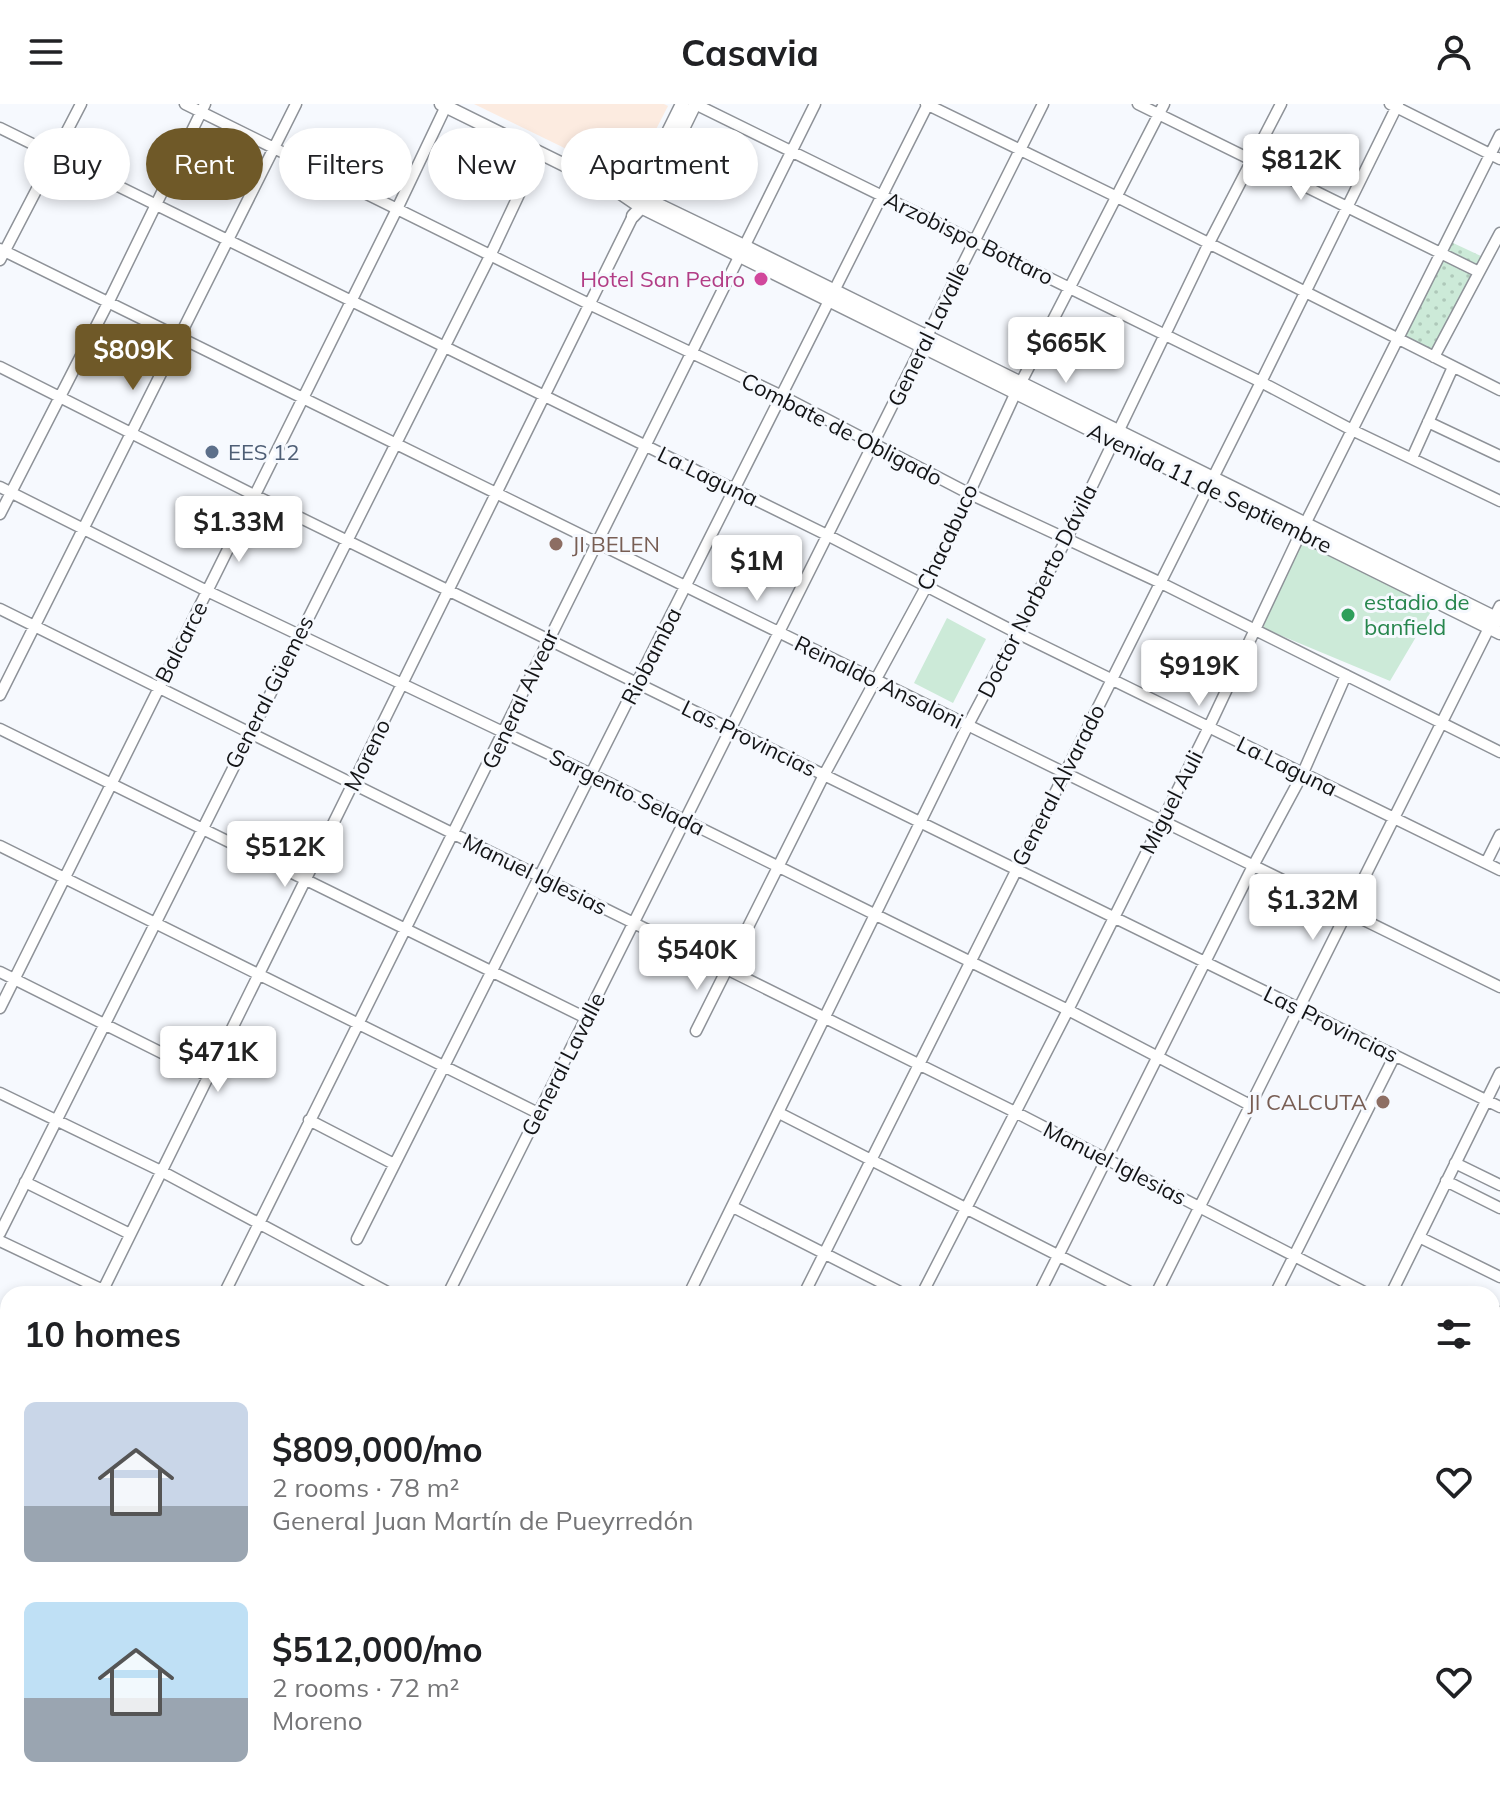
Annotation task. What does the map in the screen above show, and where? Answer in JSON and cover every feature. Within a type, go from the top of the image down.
[{"type":"main road","points":[[638,204],[682,104]]},
{"type":"main road","points":[[638,204],[695,104]]},
{"type":"main road","name":"Avenida 11 de Septiembre","points":[[444,105],[490,128]]},
{"type":"main road","name":"Avenida 11 de Septiembre","points":[[545,155],[638,204],[742,251],[1497,621]]},
{"type":"street","points":[[68,128],[81,104]]},
{"type":"street","name":"Combate de Obligado","points":[[185,104],[203,108],[274,148],[490,256],[780,395],[968,493],[1159,582],[1500,752]]},
{"type":"street","points":[[0,695],[296,104]]},
{"type":"street","name":"Arzobispo Bottaro","points":[[695,104],[1500,501]]},
{"type":"street","name":"General Alvear","points":[[228,1286],[506,732],[548,639],[815,104]]},
{"type":"street","points":[[927,104],[1500,390]]},
{"type":"street","name":"Riobamba","points":[[357,1239],[927,104]]},
{"type":"street","name":"General Lavalle","points":[[452,1286],[1043,104]]},
{"type":"street","points":[[1138,104],[1161,109],[1252,160],[1479,272]]},
{"type":"street","name":"Doctor Norberto Dávila","points":[[693,1286],[968,725],[1067,538],[1209,243],[1281,104]]},
{"type":"street","name":"Balcarce","points":[[0,1008],[397,209],[444,105]]},
{"type":"street","points":[[1394,105],[1495,156]]},
{"type":"street","name":"General Alvarado","points":[[808,1286],[1261,382],[1394,105]]},
{"type":"street","points":[[0,514],[203,108]]},
{"type":"street","name":"Chacabuco","points":[[696,1031],[824,775],[926,587],[1018,388],[1161,109]]},
{"type":"street","name":"La Laguna","points":[[0,128],[24,140]]},
{"type":"street","name":"Miguel Auli","points":[[926,1286],[1115,916],[1398,339],[1495,156],[1500,135]]},
{"type":"street","name":"La Laguna","points":[[130,192],[827,535],[1302,775],[1394,816],[1500,870]]},
{"type":"street","points":[[1,253],[29,200]]},
{"type":"street","name":"General Güemes","points":[[0,1233],[516,200]]},
{"type":"street","name":"Moreno","points":[[105,1286],[498,494],[638,204]]},
{"type":"street","points":[[1434,357],[1500,233]]},
{"type":"street","name":"Reinaldo Ansaloni","points":[[1,253],[109,301],[1500,987]]},
{"type":"street","name":"Las Provincias","points":[[0,367],[254,495],[1500,1107]]},
{"type":"street","points":[[1412,458],[1453,367]]},
{"type":"street","points":[[1428,422],[1499,452]]},
{"type":"street","name":"Sargento Selada","points":[[0,487],[207,591],[591,774],[1068,1010],[1250,1105]]},
{"type":"street","name":"Manuel Iglesias","points":[[0,609],[1015,1112],[1353,1286]]},
{"type":"street","points":[[1160,1286],[1441,722],[1497,621]]},
{"type":"street","points":[[1043,1286],[1253,866],[1302,775],[1346,675]]},
{"type":"street","points":[[0,729],[586,1018]]},
{"type":"street","points":[[1486,863],[1500,835]]},
{"type":"street","points":[[0,846],[538,1113]]},
{"type":"street","points":[[0,972],[208,1076]]},
{"type":"street","points":[[1279,1286],[1395,1055]]},
{"type":"street","points":[[1395,1286],[1500,1073]]},
{"type":"street","points":[[0,1093],[161,1171],[376,1286]]},
{"type":"street","points":[[779,1113],[1118,1286]]},
{"type":"street","points":[[309,1120],[394,1164]]},
{"type":"street","points":[[1455,1163],[1500,1185]]},
{"type":"street","points":[[1446,1181],[1500,1208]]},
{"type":"street","points":[[25,1182],[130,1234]]},
{"type":"street","points":[[733,1207],[888,1286]]},
{"type":"street","points":[[1419,1237],[1500,1277]]},
{"type":"street","points":[[0,1241],[90,1286]]},
{"type":"shaded area","points":[[474,104],[668,106],[657,128],[561,128],[561,146],[545,139],[545,128],[523,128]]},
{"type":"green space","points":[[1451,242],[1483,257],[1434,354],[1402,342]]},
{"type":"green space","name":"estadio de banfield","points":[[1299,538],[1436,603],[1390,681],[1263,628]]},
{"type":"green space","points":[[947,618],[986,639],[953,703],[914,683]]},
{"type":"place","name":"Hotel San Pedro","points":[[761,279]]},
{"type":"place","name":"EES 12","points":[[212,452]]},
{"type":"place","name":"JI BELEN","points":[[556,544]]},
{"type":"place","name":"estadio de banfield","points":[[1348,615]]},
{"type":"place","name":"JI CALCUTA","points":[[1383,1102]]}]
